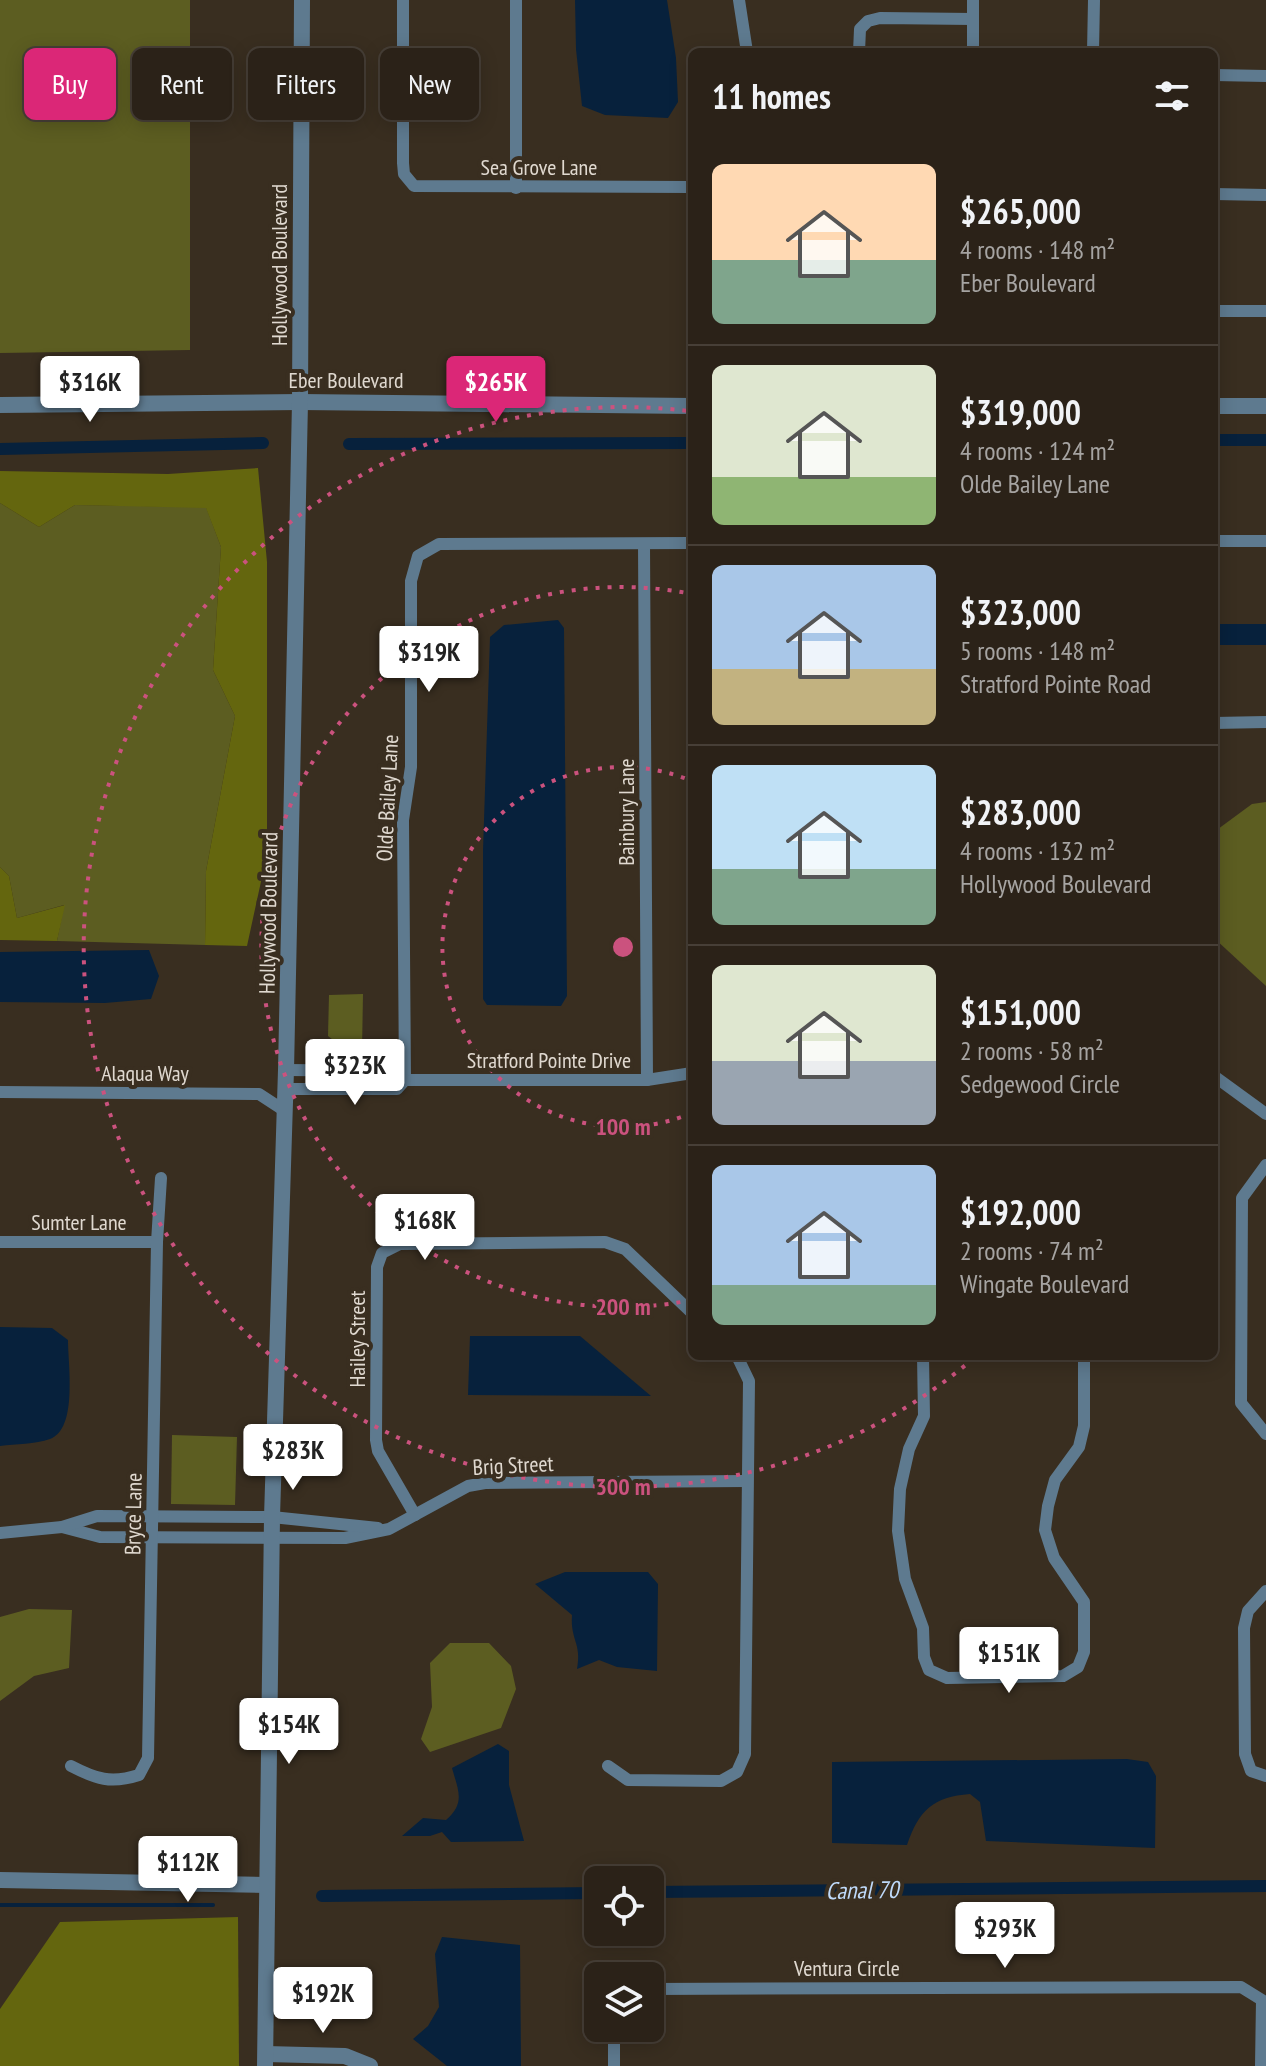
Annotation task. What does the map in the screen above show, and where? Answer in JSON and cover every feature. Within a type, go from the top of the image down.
[{"type":"street","name":"Hollywood Boulevard","points":[[266,2060],[272,1517],[285,1111],[300,402],[302,0]]},
{"type":"street","name":"Sea Grove Lane","points":[[403,0],[403,163],[407,178],[418,187],[688,187]]},
{"type":"street","points":[[516,0],[516,188]]},
{"type":"street","points":[[739,0],[746,48]]},
{"type":"street","points":[[973,0],[973,48]]},
{"type":"street","points":[[1093,48],[1094,0]]},
{"type":"street","points":[[859,48],[860,29],[874,19],[973,19]]},
{"type":"street","points":[[1218,75],[1266,76]]},
{"type":"street","points":[[1218,194],[1266,195]]},
{"type":"street","points":[[1218,311],[1266,311]]},
{"type":"street","name":"Eber Boulevard","points":[[0,405],[300,402],[688,406]]},
{"type":"street","points":[[1218,406],[1266,406]]},
{"type":"street","points":[[1218,541],[1266,541]]},
{"type":"street","name":"Olde Bailey Lane","points":[[405,1080],[403,820],[411,767],[411,581],[418,556],[439,544],[688,543]]},
{"type":"street","name":"Bainbury Lane","points":[[644,544],[647,1080]]},
{"type":"street","points":[[1218,723],[1266,722]]},
{"type":"street","points":[[285,1089],[397,1089],[405,1080],[398,1071],[286,1070]]},
{"type":"street","name":"Stratford Pointe Drive","points":[[405,1080],[647,1080],[688,1074]]},
{"type":"street","points":[[1218,1079],[1266,1114]]},
{"type":"street","name":"Alaqua Way","points":[[0,1092],[259,1094],[285,1111]]},
{"type":"street","points":[[1266,1165],[1242,1198],[1241,1403],[1266,1434]]},
{"type":"street","name":"Bryce Lane","points":[[71,1766],[94,1779],[126,1779],[139,1775],[148,1758],[157,1242],[161,1178]]},
{"type":"street","name":"Sumter Lane","points":[[0,1242],[157,1242]]},
{"type":"street","name":"Hailey Street","points":[[415,1515],[378,1451],[376,1440],[377,1267],[382,1253],[400,1244],[605,1242],[625,1249],[688,1309]]},
{"type":"street","points":[[608,1766],[628,1780],[721,1781],[737,1772],[745,1754],[749,1381],[741,1360]]},
{"type":"street","points":[[923,1360],[924,1416],[909,1449],[900,1489],[898,1531],[905,1579],[923,1628],[924,1657],[929,1670],[947,1678],[1063,1676],[1078,1667],[1084,1652],[1084,1602],[1054,1558],[1045,1530],[1055,1480],[1079,1447],[1084,1426],[1084,1360]]},
{"type":"street","name":"Brig Street","points":[[62,1527],[100,1537],[345,1538],[389,1529],[468,1486],[485,1483],[746,1481]]},
{"type":"street","points":[[0,1533],[62,1527],[97,1516],[272,1517],[389,1529]]},
{"type":"street","points":[[1266,1591],[1248,1611],[1244,1628],[1245,1754],[1251,1771],[1266,1776]]},
{"type":"street","points":[[0,1880],[267,1885]]},
{"type":"street","name":"Ventura Circle","points":[[664,1989],[1241,1987],[1262,2000],[1261,2066]]},
{"type":"street","points":[[614,2042],[614,2066]]},
{"type":"street","points":[[266,2060],[345,2056],[370,2066]]},
{"type":"shaded area","points":[[0,0],[190,0],[190,48],[132,48],[132,120],[190,120],[190,350],[0,353]]},
{"type":"shaded area","points":[[258,468],[267,562],[267,854],[247,946],[205,945],[206,871],[235,716],[213,670],[221,547],[206,508],[75,505],[39,527],[0,503],[0,471],[168,474]]},
{"type":"shaded area","points":[[0,503],[39,527],[75,505],[206,507],[221,547],[213,670],[235,716],[206,871],[205,945],[57,941],[64,905],[17,918],[9,876],[0,867]]},
{"type":"shaded area","points":[[1266,802],[1266,986],[1218,942],[1218,829],[1252,804]]},
{"type":"shaded area","points":[[0,867],[9,876],[17,918],[65,905],[57,941],[0,940]]},
{"type":"shaded area","points":[[363,994],[362,1050],[347,1051],[328,1036],[329,995]]},
{"type":"shaded area","points":[[172,1435],[237,1437],[235,1505],[171,1504]]},
{"type":"shaded area","points":[[29,1609],[72,1610],[69,1668],[34,1676],[0,1701],[0,1617]]},
{"type":"shaded area","points":[[450,1643],[489,1643],[511,1666],[516,1689],[501,1728],[430,1752],[421,1739],[432,1707],[430,1663]]},
{"type":"shaded area","points":[[238,1917],[239,2066],[0,2066],[0,2009],[60,1922]]},
{"type":"water","points":[[575,0],[667,0],[676,58],[678,102],[668,118],[605,115],[582,106]]},
{"type":"water","points":[[558,620],[564,628],[567,996],[561,1006],[487,1005],[483,999],[483,851],[490,637],[504,625]]},
{"type":"water","points":[[1218,624],[1266,624],[1266,645],[1218,645]]},
{"type":"water","points":[[149,950],[159,976],[151,999],[105,1003],[0,1002],[0,952]]},
{"type":"water","points":[[0,1327],[52,1328],[68,1340],[68,1410],[59,1433],[50,1439],[0,1446]]},
{"type":"water","points":[[470,1336],[580,1336],[651,1396],[468,1395]]},
{"type":"water","points":[[565,1572],[648,1572],[658,1584],[657,1671],[617,1667],[599,1660],[577,1669],[578,1653],[572,1615],[535,1584]]},
{"type":"water","points":[[498,1744],[509,1751],[509,1785],[524,1841],[451,1842],[442,1832],[430,1836],[402,1836],[423,1818],[446,1820],[456,1808],[459,1796],[452,1768]]},
{"type":"water","points":[[1127,1759],[1148,1762],[1156,1776],[1155,1848],[986,1841],[980,1802],[970,1794],[946,1798],[929,1808],[922,1814],[907,1845],[832,1843],[832,1762]]},
{"type":"water","points":[[442,1937],[520,1945],[521,2066],[447,2066],[413,2039],[428,2026],[439,2007],[435,1954]]},
{"type":"waterway","points":[[1218,440],[1266,440]]},
{"type":"waterway","points":[[0,449],[263,443]]},
{"type":"waterway","points":[[349,444],[688,443]]},
{"type":"waterway","name":"Canal 70","points":[[664,1892],[1266,1886]]},
{"type":"waterway","name":"Canal 70","points":[[322,1896],[584,1893]]},
{"type":"waterway","points":[[0,1905],[213,1905]]}]
